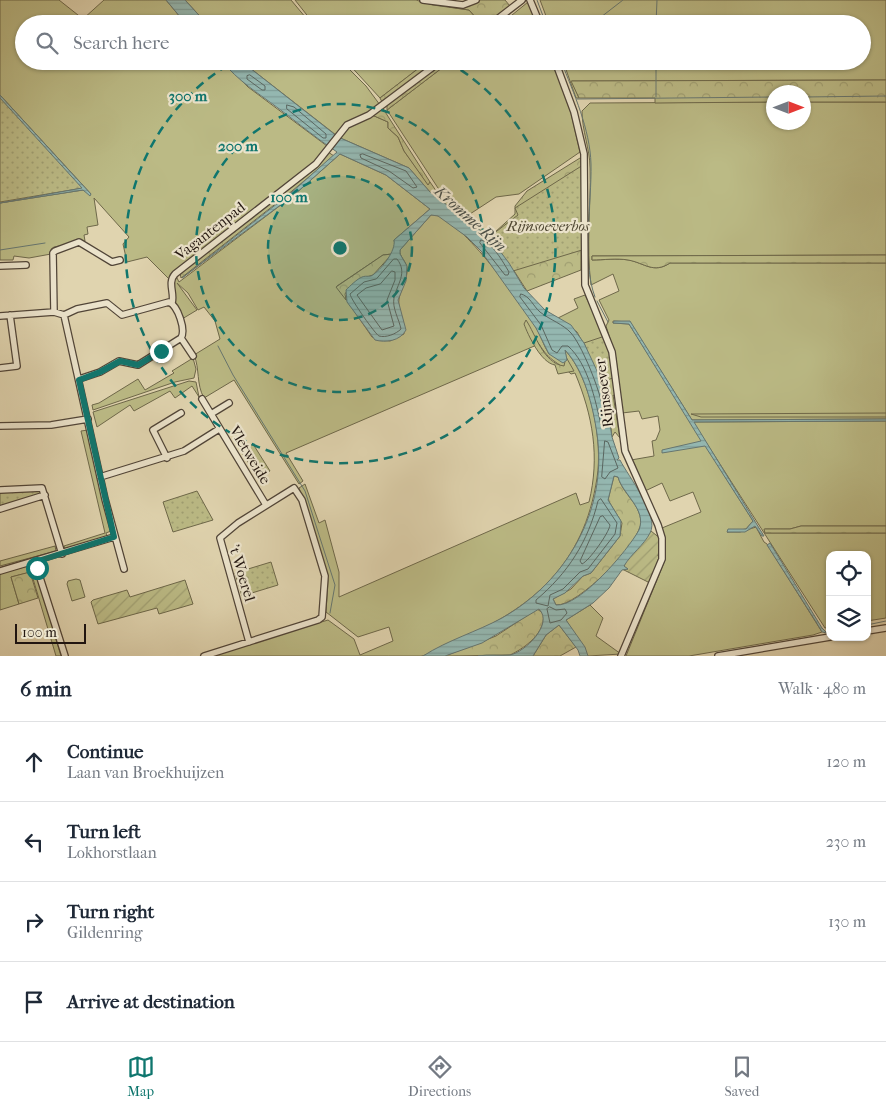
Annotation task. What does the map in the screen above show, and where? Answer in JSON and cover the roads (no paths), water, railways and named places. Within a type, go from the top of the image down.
[{"type":"street","points":[[423,0],[463,5],[476,0]]},
{"type":"street","points":[[503,15],[522,0]]},
{"type":"street","points":[[530,0],[536,15]]},
{"type":"street","name":"Vagantenpad","points":[[172,303],[174,297],[171,282],[175,274],[316,164],[346,126],[369,115],[429,70]]},
{"type":"street","name":"Rijnsoever","points":[[558,70],[574,112],[584,154],[585,285],[612,352],[625,451],[662,538],[660,564],[622,656]]},
{"type":"street","points":[[54,312],[53,253],[79,242],[112,262],[120,260]]},
{"type":"street","points":[[0,266],[26,265]]},
{"type":"street","points":[[0,316],[54,312],[64,315],[107,303],[122,315],[148,307],[172,303],[183,332],[181,338],[138,365],[120,361],[100,372],[79,380]]},
{"type":"street","points":[[0,368],[17,366],[10,315]]},
{"type":"street","points":[[64,315],[114,537],[124,569]]},
{"type":"street","points":[[181,338],[192,356]]},
{"type":"street","name":"Vletweide","points":[[202,399],[266,505],[294,488],[302,500],[325,576],[322,616],[318,620],[249,642]]},
{"type":"street","points":[[211,414],[229,403]]},
{"type":"street","points":[[167,458],[153,430],[181,414]]},
{"type":"street","points":[[0,426],[51,425],[88,420]]},
{"type":"street","points":[[100,477],[167,458],[184,451],[220,429]]},
{"type":"street","points":[[0,490],[42,488],[62,554]]},
{"type":"street","points":[[0,509],[45,495]]},
{"type":"street","name":"'t Woerel","points":[[249,642],[219,542],[223,534],[266,505]]},
{"type":"street","points":[[0,571],[114,537]]},
{"type":"street","points":[[35,562],[65,656]]},
{"type":"street","points":[[871,630],[886,628]]},
{"type":"street","points":[[718,656],[826,638]]},
{"type":"street","points":[[204,656],[249,642]]},
{"type":"water","points":[[166,0],[185,0],[199,15],[178,15]]},
{"type":"water","points":[[230,70],[252,70],[338,137],[409,168],[430,192],[490,238],[509,263],[524,288],[545,310],[571,325],[584,343],[598,373],[606,400],[612,437],[619,458],[617,460],[620,460],[642,496],[651,517],[652,526],[650,533],[641,546],[624,566],[628,569],[622,570],[609,588],[593,603],[566,620],[585,647],[588,656],[580,656],[578,650],[559,625],[546,635],[533,656],[478,656],[510,655],[523,649],[536,636],[543,622],[543,615],[539,609],[482,643],[445,656],[423,656],[442,645],[502,618],[525,603],[546,584],[564,564],[578,541],[589,516],[596,490],[599,462],[597,434],[590,400],[587,389],[572,358],[565,350],[567,360],[563,363],[549,354],[536,328],[481,251],[467,237],[438,216],[431,215],[400,250],[400,254],[407,266],[406,281],[398,300],[406,330],[396,339],[375,340],[347,302],[346,290],[360,278],[371,276],[377,271],[391,254],[394,240],[430,209],[386,175],[340,154],[294,195],[182,278],[292,192],[337,152]],"holes":[[[614,476],[618,477],[640,515],[639,530],[614,563],[590,587],[578,597],[566,603],[556,605],[553,599],[565,593],[583,576],[591,573],[620,536],[621,521],[608,500]]]},
{"type":"water","points":[[0,95],[91,194],[90,196],[83,190],[0,203],[82,188],[0,98]]},
{"type":"water","points":[[614,321],[630,321],[692,420],[886,419],[886,421],[694,422],[764,536],[755,526],[745,532],[727,532],[728,529],[746,529],[753,521],[705,446],[662,453],[662,450],[701,441],[629,324],[613,323]]},
{"type":"water","points":[[770,543],[826,633],[822,632],[767,545]]},
{"type":"waterway","points":[[537,0],[543,15]]},
{"type":"waterway","points":[[604,15],[623,0]]},
{"type":"waterway","points":[[656,15],[657,0]]},
{"type":"waterway","points":[[564,70],[580,112],[590,151],[591,179],[588,249],[591,282],[595,297]]},
{"type":"waterway","points":[[656,70],[656,97]]},
{"type":"waterway","points":[[811,97],[886,96]]},
{"type":"waterway","points":[[577,99],[766,97]]},
{"type":"waterway","points":[[0,250],[45,243]]},
{"type":"waterway","points":[[597,301],[608,322]]},
{"type":"waterway","points":[[218,346],[233,375],[305,491],[335,585],[330,613]]},
{"type":"waterway","points":[[871,624],[886,621]]},
{"type":"water label","name":"Kromme Rijn","points":[[471,218]]},
{"type":"park label","name":"Rijnsoeverbos","points":[[548,226]]}]
